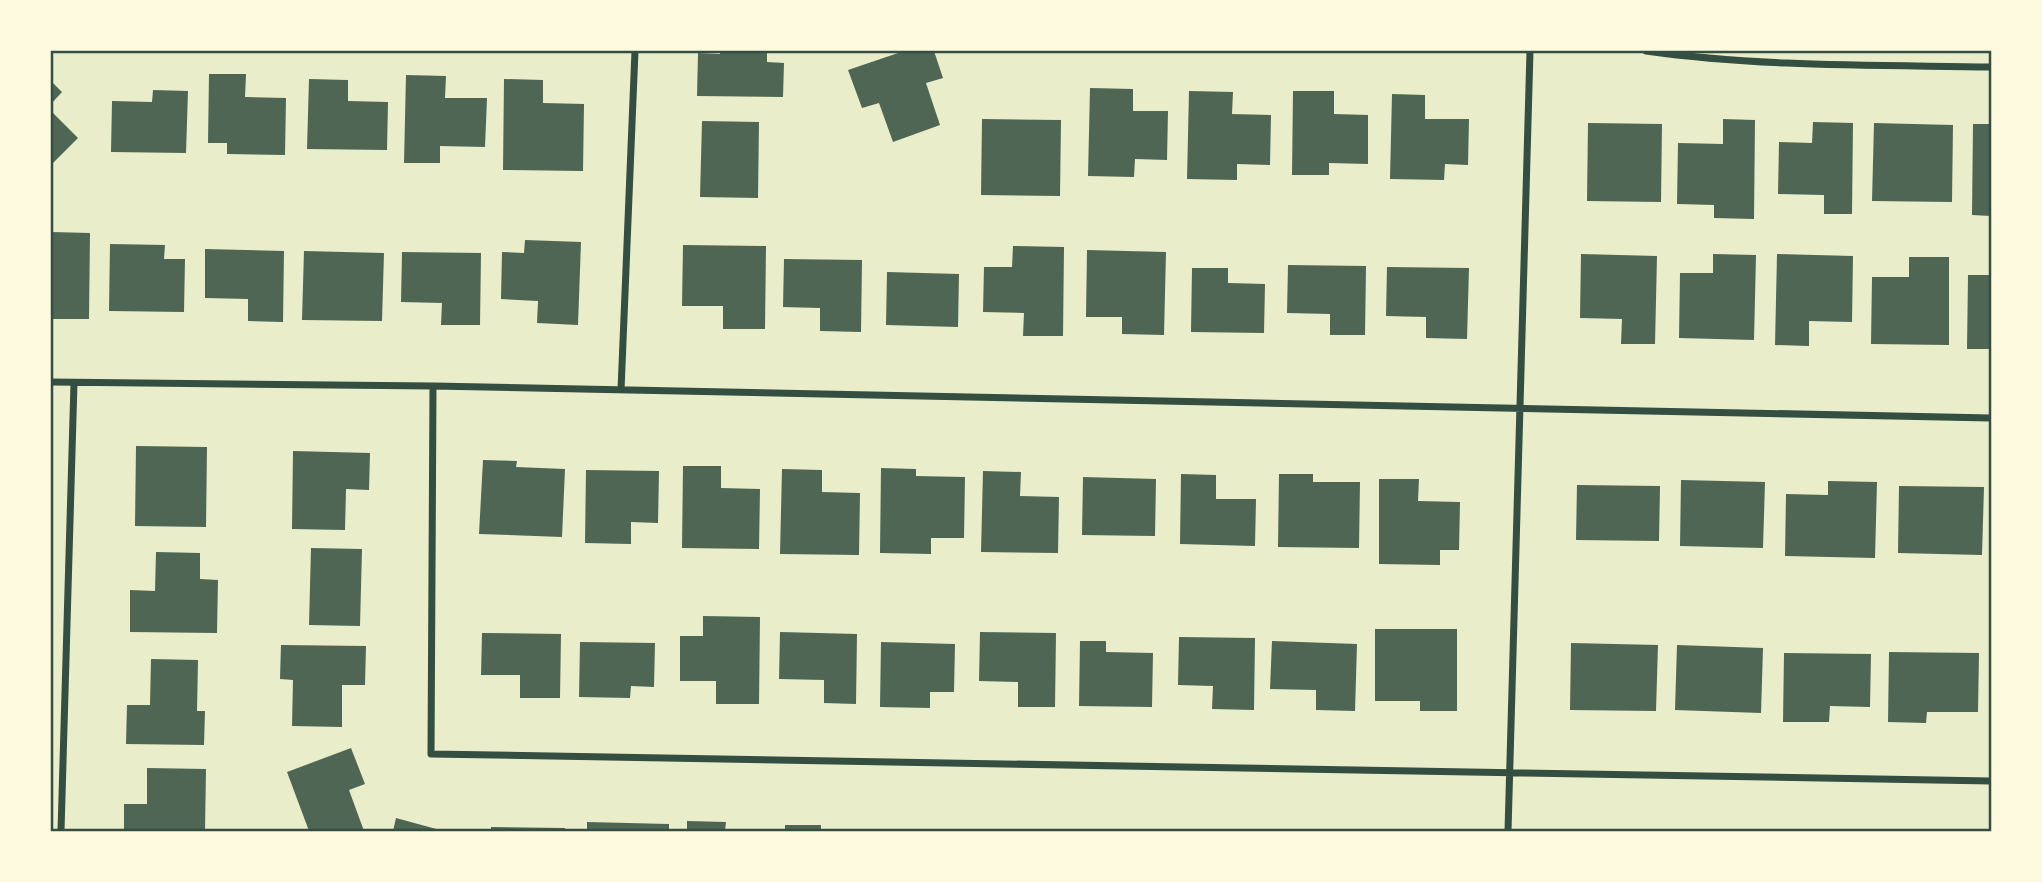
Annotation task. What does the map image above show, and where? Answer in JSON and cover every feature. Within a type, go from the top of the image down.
[{"type":"street","points":[[621,390],[635,51]]},
{"type":"street","points":[[1508,831],[1530,51]]},
{"type":"street","points":[[1646,51],[1746,62],[1991,67]]},
{"type":"street","points":[[51,382],[433,386],[1991,418]]},
{"type":"street","points":[[61,831],[74,383]]},
{"type":"street","points":[[433,386],[431,754],[1991,781]]},
{"type":"building","points":[[720,51],[767,51],[767,62],[784,63],[783,97],[697,96],[698,53],[720,54]]},
{"type":"building","points":[[904,51],[934,51],[943,78],[926,83],[940,125],[893,142],[879,103],[862,108],[848,70]]},
{"type":"building","points":[[209,74],[246,74],[245,97],[286,98],[285,155],[227,154],[227,143],[208,143]]},
{"type":"building","points":[[406,75],[446,76],[445,98],[487,98],[485,147],[440,146],[440,163],[404,163]]},
{"type":"building","points":[[309,79],[348,80],[348,101],[388,102],[387,150],[307,149]]},
{"type":"building","points":[[504,79],[543,80],[543,103],[584,104],[583,171],[503,170]]},
{"type":"building","points":[[51,81],[62,92],[51,104]]},
{"type":"building","points":[[1090,88],[1133,89],[1133,111],[1168,111],[1167,160],[1135,159],[1134,177],[1088,176]]},
{"type":"building","points":[[153,90],[188,91],[186,153],[111,152],[112,101],[152,102]]},
{"type":"building","points":[[1189,91],[1233,92],[1232,114],[1271,115],[1270,165],[1237,164],[1237,180],[1187,179]]},
{"type":"building","points":[[1293,91],[1334,91],[1334,114],[1368,115],[1368,164],[1329,163],[1329,175],[1292,175]]},
{"type":"building","points":[[1392,94],[1425,95],[1425,119],[1469,119],[1468,165],[1445,164],[1444,180],[1390,179]]},
{"type":"building","points":[[51,111],[78,138],[51,165]]},
{"type":"building","points":[[982,119],[1061,120],[1060,196],[981,195]]},
{"type":"building","points":[[1723,119],[1755,120],[1754,219],[1714,218],[1714,205],[1677,204],[1678,143],[1723,144]]},
{"type":"building","points":[[702,121],[759,122],[758,198],[700,197]]},
{"type":"building","points":[[1813,122],[1853,123],[1852,214],[1824,214],[1824,195],[1778,194],[1779,142],[1812,143]]},
{"type":"building","points":[[1588,123],[1662,124],[1661,202],[1587,201]]},
{"type":"building","points":[[1874,123],[1953,125],[1952,202],[1872,201]]},
{"type":"building","points":[[1973,124],[1991,124],[1991,216],[1972,215]]},
{"type":"building","points":[[51,232],[90,233],[89,319],[51,319]]},
{"type":"building","points":[[525,240],[581,242],[578,325],[537,323],[538,301],[501,299],[502,252],[524,253]]},
{"type":"building","points":[[110,244],[165,245],[164,259],[185,259],[184,312],[109,311]]},
{"type":"building","points":[[683,245],[766,246],[765,329],[723,329],[723,306],[682,306]]},
{"type":"building","points":[[1013,246],[1064,247],[1063,336],[1023,336],[1024,313],[983,312],[984,267],[1012,267]]},
{"type":"building","points":[[205,249],[284,251],[283,322],[248,321],[248,299],[205,298]]},
{"type":"building","points":[[1087,250],[1166,252],[1164,335],[1122,334],[1122,317],[1086,317]]},
{"type":"building","points":[[304,251],[384,253],[382,321],[302,320]]},
{"type":"building","points":[[402,252],[481,253],[480,325],[441,325],[442,303],[401,302]]},
{"type":"building","points":[[1581,254],[1657,256],[1655,344],[1621,344],[1622,319],[1580,318]]},
{"type":"building","points":[[1713,254],[1756,255],[1754,340],[1679,338],[1680,273],[1713,273]]},
{"type":"building","points":[[1777,254],[1853,256],[1852,322],[1809,321],[1809,346],[1775,345]]},
{"type":"building","points":[[1909,257],[1949,257],[1949,345],[1871,344],[1872,277],[1909,277]]},
{"type":"building","points":[[784,259],[862,260],[861,332],[820,331],[820,308],[783,307]]},
{"type":"building","points":[[1288,265],[1366,266],[1365,335],[1330,335],[1330,314],[1287,313]]},
{"type":"building","points":[[1387,267],[1469,268],[1467,339],[1426,338],[1426,317],[1386,316]]},
{"type":"building","points":[[1192,268],[1228,268],[1228,283],[1265,284],[1264,333],[1191,332]]},
{"type":"building","points":[[887,272],[959,274],[958,327],[886,325]]},
{"type":"building","points":[[1968,275],[1991,275],[1991,349],[1967,349]]},
{"type":"building","points":[[136,446],[207,447],[206,527],[135,526]]},
{"type":"building","points":[[293,451],[370,453],[369,490],[346,489],[345,530],[292,529]]},
{"type":"building","points":[[483,460],[517,461],[516,467],[565,469],[562,537],[479,534]]},
{"type":"building","points":[[683,466],[721,466],[721,488],[760,489],[759,549],[682,548]]},
{"type":"building","points":[[881,468],[916,469],[916,476],[965,477],[964,538],[931,538],[931,554],[880,553]]},
{"type":"building","points":[[782,469],[822,470],[822,492],[860,493],[859,555],[780,554]]},
{"type":"building","points":[[586,470],[659,471],[658,523],[631,522],[631,544],[585,543]]},
{"type":"building","points":[[983,471],[1021,472],[1020,496],[1059,497],[1058,553],[981,552]]},
{"type":"building","points":[[1181,474],[1216,475],[1216,499],[1256,499],[1255,546],[1180,544]]},
{"type":"building","points":[[1279,474],[1313,474],[1313,482],[1360,482],[1359,548],[1278,547]]},
{"type":"building","points":[[1083,477],[1156,479],[1155,536],[1082,535]]},
{"type":"building","points":[[1379,479],[1419,479],[1418,501],[1460,502],[1459,550],[1440,550],[1440,565],[1379,564]]},
{"type":"building","points":[[1681,480],[1765,482],[1763,548],[1680,546]]},
{"type":"building","points":[[1828,481],[1877,482],[1875,558],[1785,556],[1786,494],[1828,495]]},
{"type":"building","points":[[1577,485],[1660,486],[1659,541],[1576,540]]},
{"type":"building","points":[[1899,486],[1984,487],[1982,555],[1898,553]]},
{"type":"building","points":[[311,548],[362,549],[360,626],[309,625]]},
{"type":"building","points":[[156,552],[200,553],[200,579],[218,580],[217,633],[130,632],[130,590],[155,591]]},
{"type":"building","points":[[703,616],[760,617],[759,704],[716,704],[716,681],[680,681],[680,636],[703,636]]},
{"type":"building","points":[[1375,629],[1457,629],[1457,711],[1420,711],[1420,701],[1375,701]]},
{"type":"building","points":[[780,632],[857,634],[856,704],[824,703],[824,680],[779,679]]},
{"type":"building","points":[[980,632],[1056,633],[1055,707],[1018,707],[1018,682],[979,681]]},
{"type":"building","points":[[482,633],[561,634],[560,698],[520,698],[520,675],[481,675]]},
{"type":"building","points":[[1179,637],[1255,638],[1254,710],[1212,709],[1213,686],[1178,685]]},
{"type":"building","points":[[1080,641],[1106,641],[1106,652],[1153,653],[1152,707],[1079,706]]},
{"type":"building","points":[[1272,641],[1357,644],[1355,711],[1316,710],[1316,690],[1270,689]]},
{"type":"building","points":[[580,642],[655,643],[654,687],[631,686],[630,698],[579,697]]},
{"type":"building","points":[[881,642],[955,644],[954,692],[930,692],[930,708],[880,707]]},
{"type":"building","points":[[1571,643],[1658,645],[1656,711],[1570,710]]},
{"type":"building","points":[[281,645],[366,646],[365,685],[342,685],[342,727],[292,726],[293,680],[280,679]]},
{"type":"building","points":[[1677,645],[1763,648],[1761,713],[1675,710]]},
{"type":"building","points":[[1889,652],[1979,653],[1978,712],[1927,712],[1926,723],[1888,722]]},
{"type":"building","points":[[1784,653],[1871,654],[1870,707],[1830,706],[1829,722],[1783,722]]},
{"type":"building","points":[[151,659],[198,660],[197,711],[205,711],[204,745],[126,744],[127,705],[150,705]]},
{"type":"building","points":[[351,748],[365,784],[349,790],[364,831],[309,831],[287,772]]},
{"type":"building","points":[[147,768],[206,769],[205,831],[124,831],[124,804],[147,804]]},
{"type":"building","points":[[396,818],[440,830],[440,831],[393,831]]},
{"type":"building","points":[[687,821],[726,822],[725,831],[687,831]]},
{"type":"building","points":[[587,822],[669,824],[669,831],[587,831]]},
{"type":"building","points":[[785,825],[821,825],[821,831],[785,831]]},
{"type":"building","points":[[491,827],[565,828],[565,831],[491,831]]}]
